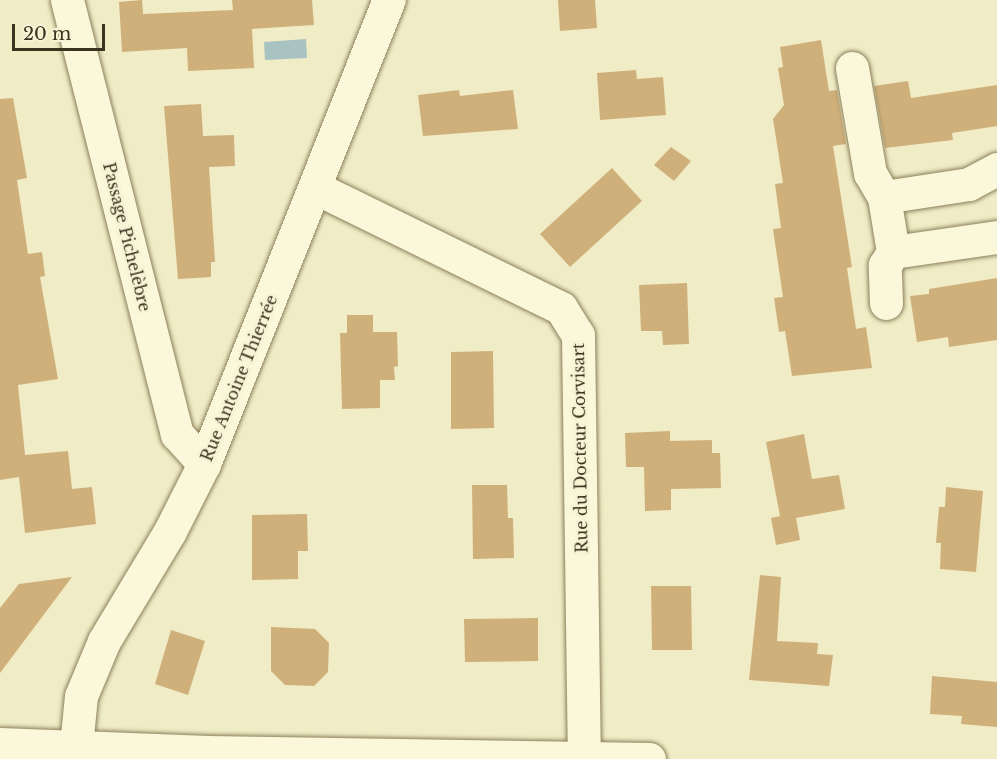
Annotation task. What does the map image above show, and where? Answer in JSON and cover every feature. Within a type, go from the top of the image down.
[{"type":"street","name":"Passage Pichelèbre","points":[[67,0],[177,434],[204,464]]},
{"type":"street","name":"Rue Antoine Thierrée","points":[[76,746],[81,696],[104,641],[170,531],[204,464],[316,188],[389,0]]},
{"type":"street","points":[[852,68],[870,173],[884,197],[893,252],[885,265],[886,303]]},
{"type":"street","points":[[884,197],[969,184],[997,169]]},
{"type":"street","name":"Rue du Docteur Corvisart","points":[[316,188],[561,308],[578,334],[584,758]]},
{"type":"street","points":[[893,252],[997,237]]},
{"type":"street","points":[[0,744],[208,752],[649,759]]},
{"type":"water","points":[[306,39],[307,58],[265,60],[264,42]]},
{"type":"building","points":[[142,0],[143,14],[233,10],[232,0],[312,0],[314,25],[252,29],[254,68],[188,71],[187,48],[122,52],[119,2]]},
{"type":"building","points":[[558,0],[595,0],[597,28],[560,31]]},
{"type":"building","points":[[821,40],[829,91],[837,90],[846,144],[833,146],[852,267],[847,268],[856,329],[866,327],[872,368],[792,376],[785,331],[779,332],[774,298],[783,297],[773,229],[781,228],[775,184],[783,183],[773,119],[784,105],[778,68],[783,67],[780,47]]},
{"type":"building","points":[[636,70],[637,79],[663,77],[666,115],[600,120],[597,73]]},
{"type":"building","points":[[908,81],[911,98],[997,85],[997,126],[952,133],[953,140],[885,148],[874,86]]},
{"type":"building","points":[[459,90],[460,96],[513,90],[518,129],[423,136],[418,95]]},
{"type":"building","points":[[13,98],[27,178],[17,180],[28,254],[42,252],[45,276],[40,277],[58,379],[18,385],[25,455],[68,451],[72,489],[92,487],[96,524],[25,533],[19,477],[0,480],[0,99]]},
{"type":"building","points":[[201,104],[203,136],[234,135],[235,166],[209,167],[215,262],[211,262],[211,277],[178,279],[164,106]]},
{"type":"building","points":[[671,147],[691,161],[674,181],[654,165]]},
{"type":"building","points":[[612,168],[642,201],[570,267],[540,234]]},
{"type":"building","points":[[997,278],[997,340],[949,347],[948,337],[917,342],[910,296],[929,294],[929,289]]},
{"type":"building","points":[[687,283],[689,344],[663,345],[662,331],[641,331],[639,285]]},
{"type":"building","points":[[347,315],[373,315],[373,332],[397,332],[398,366],[394,367],[395,380],[380,380],[380,408],[342,409],[340,333],[347,333]]},
{"type":"building","points":[[493,351],[494,428],[451,429],[451,352]]},
{"type":"building","points":[[670,431],[670,441],[712,440],[712,453],[720,453],[721,488],[671,489],[671,510],[645,511],[644,467],[626,467],[625,433]]},
{"type":"building","points":[[804,434],[812,479],[839,475],[845,509],[796,518],[800,540],[776,545],[771,518],[780,516],[766,442]]},
{"type":"building","points":[[472,485],[507,485],[508,518],[513,518],[514,558],[473,559]]},
{"type":"building","points":[[946,487],[983,491],[976,572],[940,569],[941,543],[936,543],[939,507],[945,507]]},
{"type":"building","points":[[307,514],[308,551],[298,551],[298,579],[252,580],[252,515]]},
{"type":"building","points":[[760,575],[781,577],[777,641],[818,643],[817,654],[833,655],[829,686],[749,680]]},
{"type":"building","points":[[72,577],[0,673],[0,608],[19,584]]},
{"type":"building","points":[[651,586],[691,586],[692,650],[652,650]]},
{"type":"building","points":[[538,618],[538,661],[465,662],[464,619]]},
{"type":"building","points":[[271,627],[315,629],[329,643],[328,672],[314,686],[285,685],[271,671]]},
{"type":"building","points":[[171,630],[205,641],[188,695],[155,684]]},
{"type":"building","points":[[932,676],[997,682],[997,727],[961,724],[962,716],[930,714]]}]
